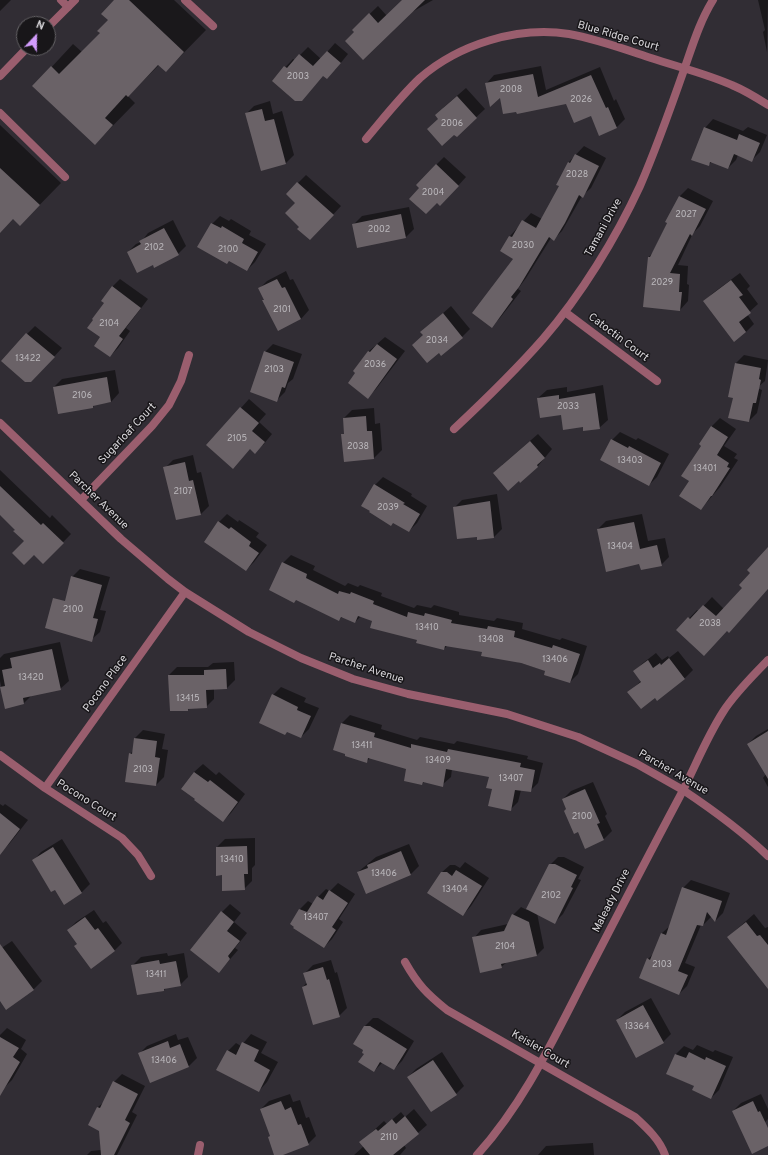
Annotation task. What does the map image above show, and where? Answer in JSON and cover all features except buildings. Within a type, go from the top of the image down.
[{"type":"street","points":[[61,0],[68,7]]},
{"type":"street","points":[[56,19],[75,0]]},
{"type":"street","points":[[185,0],[213,26]]},
{"type":"street","name":"Tamani Drive","points":[[454,429],[501,384],[544,338],[565,312],[588,279],[619,227],[639,186],[657,144],[701,22],[713,0]]},
{"type":"street","name":"Blue Ridge Court","points":[[366,140],[394,105],[420,78],[436,66],[462,51],[490,40],[512,35],[540,32],[569,34],[606,43],[684,69]]},
{"type":"street","points":[[0,76],[19,56]]},
{"type":"street","points":[[684,69],[732,85],[768,105]]},
{"type":"street","points":[[0,113],[65,177]]},
{"type":"street","name":"Catoctin Court","points":[[565,312],[657,381]]},
{"type":"street","name":"Sugarloaf Court","points":[[81,500],[152,426],[169,405],[181,381],[189,355]]},
{"type":"street","name":"Parcher Avenue","points":[[0,423],[121,539],[168,579],[185,592],[249,632],[301,658],[354,678],[408,694],[507,714],[578,737],[624,758],[683,790],[708,807],[753,842],[768,856]]},
{"type":"street","name":"Pocono Place","points":[[45,788],[185,592]]},
{"type":"street","name":"Maleady Drive","points":[[477,1155],[517,1103],[541,1063],[683,790],[709,734],[723,711],[768,660]]},
{"type":"street","name":"Pocono Court","points":[[0,755],[45,788],[122,838],[138,855],[151,876]]},
{"type":"street","name":"Keisler Court","points":[[405,962],[416,982],[430,997],[447,1010],[635,1117],[651,1132],[664,1150],[665,1155]]},
{"type":"street","points":[[198,1155],[200,1145]]}]
